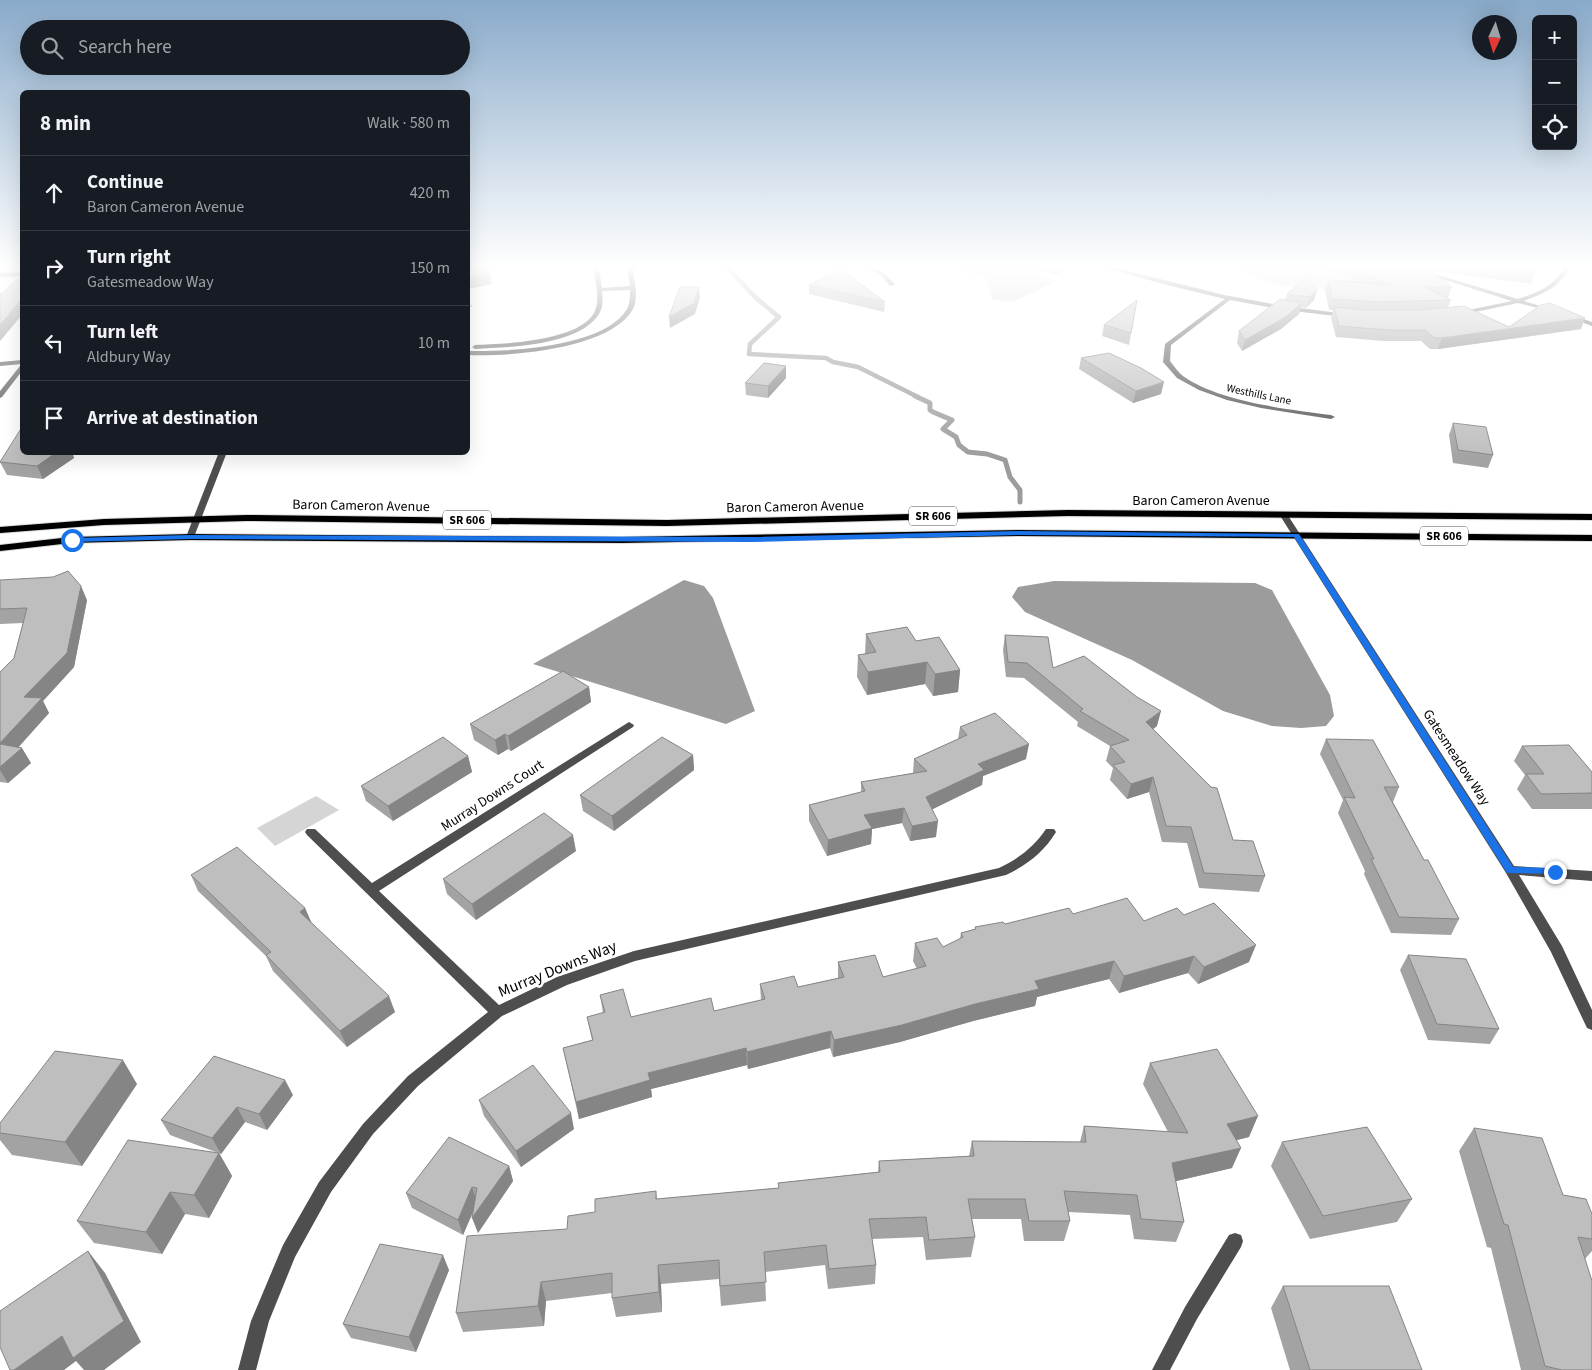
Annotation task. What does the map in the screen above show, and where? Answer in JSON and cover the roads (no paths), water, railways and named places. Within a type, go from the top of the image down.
[{"type":"main road","name":"Baron Cameron Avenue","points":[[0,530],[104,522],[199,518],[667,523],[1068,513],[1592,516]]},
{"type":"main road","name":"SR 606","points":[[0,548],[72,540],[190,537],[750,540],[1018,533],[1592,538]]},
{"type":"street","points":[[470,348],[522,344],[546,340],[571,331]]},
{"type":"street","points":[[470,353],[526,351],[572,342],[600,331]]},
{"type":"street","name":"Westhills Lane","points":[[1185,331],[1168,344],[1165,358],[1170,367],[1190,383],[1224,397],[1267,407],[1331,417]]},
{"type":"street","points":[[0,364],[20,362]]},
{"type":"street","points":[[0,396],[20,371]]},
{"type":"street","points":[[190,537],[222,455]]},
{"type":"street","name":"Gatesmeadow Way","points":[[1283,514],[1510,870],[1557,950],[1592,1024]]},
{"type":"street","name":"Murray Downs Court","points":[[371,890],[629,724]]},
{"type":"street","points":[[311,832],[497,1012]]},
{"type":"street","name":"Murray Downs Way","points":[[247,1370],[260,1321],[289,1251],[325,1187],[368,1129],[413,1081],[497,1012],[562,982],[634,956],[1002,872],[1023,862],[1042,846],[1050,832]]},
{"type":"street","points":[[1510,870],[1592,876]]},
{"type":"street","points":[[1161,1370],[1191,1313],[1235,1241]]},
{"type":"waterway","points":[[764,331],[750,344],[749,354],[826,358],[833,362],[858,367],[918,397]]},
{"type":"waterway","points":[[915,396],[930,403],[930,410],[933,412],[952,420],[943,429],[956,437],[959,445],[968,452],[987,454],[1005,460],[1010,477],[1020,490],[1020,502]]}]
